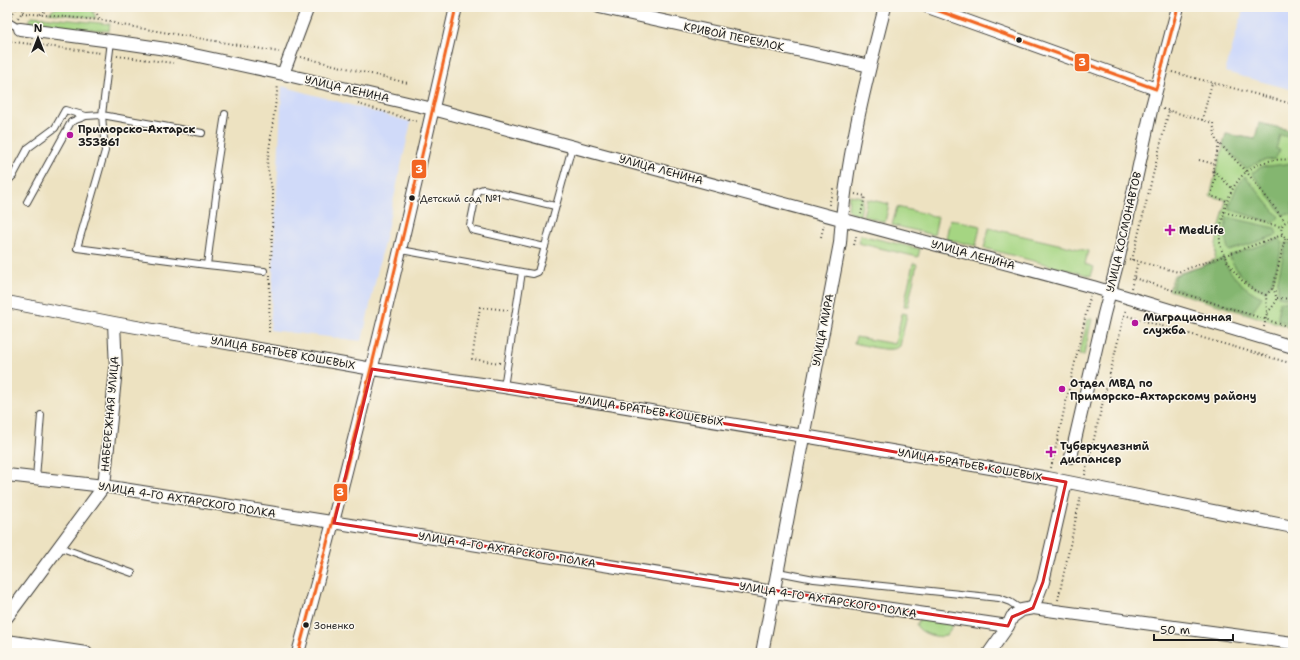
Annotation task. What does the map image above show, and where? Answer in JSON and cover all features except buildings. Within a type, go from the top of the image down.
[{"type":"street","points":[[281,78],[308,7]]},
{"type":"street","points":[[298,653],[334,523],[372,369],[401,250],[456,7]]},
{"type":"street","name":"КРИВОЙ ПЕРЕУЛОК","points":[[599,7],[870,66]]},
{"type":"street","name":"УЛИЦА МИРА","points":[[762,653],[840,242],[844,192],[870,66],[884,7]]},
{"type":"street","points":[[928,7],[1156,89]]},
{"type":"street","name":"УЛИЦА КОСМОНАВТОВ","points":[[1071,457],[1119,257],[1156,89],[1178,7]]},
{"type":"street","name":"УЛИЦА ЛЕНИНА","points":[[16,27],[166,49],[281,78],[433,109],[1093,287],[1293,347]]},
{"type":"street","name":"УЛИЦА БРАТЬЕВ КОШЕВЫХ","points":[[7,302],[114,323],[372,369],[504,387],[1048,478],[1293,527]]},
{"type":"street","name":"НАБЕРЕЖНАЯ УЛИЦА","points":[[7,617],[104,486],[116,369],[114,323]]},
{"type":"street","name":"УЛИЦА 4-ГО АХТАРСКОГО ПОЛКА","points":[[7,475],[104,486],[774,592],[1008,626]]},
{"type":"street","points":[[1028,609],[1043,582],[1066,482]]},
{"type":"street","points":[[989,653],[1008,626],[1012,617],[1028,609],[1055,611],[1293,643]]},
{"type":"street","points":[[7,641],[86,653]]},
{"type":"lane","points":[[8,21],[16,27]]},
{"type":"lane","points":[[110,41],[102,115],[105,151],[77,248],[264,271]]},
{"type":"lane","points":[[7,182],[13,176],[28,148],[55,128],[65,110],[86,116]]},
{"type":"lane","points":[[206,265],[218,181],[216,172],[225,114]]},
{"type":"lane","points":[[27,202],[71,122],[86,116],[102,115],[202,133]]},
{"type":"lane","points":[[401,250],[532,274],[538,272],[572,147]]},
{"type":"lane","points":[[545,247],[472,230],[470,225],[477,191],[483,189],[555,206]]},
{"type":"lane","points":[[504,387],[522,272]]},
{"type":"lane","points":[[36,478],[41,415]]},
{"type":"lane","points":[[59,547],[132,573]]},
{"type":"lane","points":[[778,572],[814,579],[999,598],[1028,609]]},
{"type":"path","points":[[7,12],[11,7]]},
{"type":"path","points":[[8,21],[18,7]]},
{"type":"path","points":[[16,27],[26,7]]},
{"type":"path","points":[[39,15],[53,7]]},
{"type":"path","points":[[93,7],[101,21]]},
{"type":"path","points":[[22,13],[101,21],[291,54],[408,84]]},
{"type":"path","points":[[7,41],[177,63]]},
{"type":"path","points":[[1171,72],[1293,104]]},
{"type":"path","points":[[269,332],[272,195],[267,165],[281,78]]},
{"type":"path","points":[[1202,120],[1212,83]]},
{"type":"path","points":[[352,102],[418,121],[423,126],[428,127]]},
{"type":"path","points":[[1152,106],[1213,123],[1216,140],[1246,171],[1285,222]]},
{"type":"path","points":[[1132,260],[1169,110]]},
{"type":"path","points":[[1220,144],[1213,169],[1215,179],[1210,196],[1227,201]]},
{"type":"path","points":[[1199,160],[1214,164]]},
{"type":"path","points":[[1266,295],[1254,290],[1246,284],[1225,256],[1220,244],[1224,212],[1232,188],[1237,180],[1246,171],[1259,164],[1273,161],[1293,160]]},
{"type":"path","points":[[1213,169],[1232,188]]},
{"type":"path","points":[[1224,212],[1281,227]]},
{"type":"path","points":[[1293,220],[1285,222],[1281,227],[1282,235],[1285,239],[1293,240]]},
{"type":"path","points":[[1119,257],[1178,272],[1282,235]]},
{"type":"path","points":[[1261,338],[1267,313],[1266,295],[1273,288],[1285,239]]},
{"type":"path","points":[[1055,611],[1083,486],[1138,262]]},
{"type":"path","points":[[1134,278],[1293,328]]},
{"type":"path","points":[[1048,478],[1093,287]]},
{"type":"path","points":[[1267,313],[1277,298],[1273,288]]},
{"type":"path","points":[[1277,298],[1293,299]]},
{"type":"path","points":[[508,363],[472,359],[480,307],[516,310]]},
{"type":"path","points":[[1124,315],[1293,364]]},
{"type":"highlighted area","points":[[372,369],[804,436],[1066,482],[1043,582],[1033,608],[1012,617],[1008,626],[334,523]]},
{"type":"shaded area","points":[[1244,7],[1293,7],[1293,90],[1225,72]]},
{"type":"shaded area","points":[[282,86],[411,122],[362,341],[270,330]]},
{"type":"green space","points":[[58,7],[91,7],[96,18],[48,13]]},
{"type":"green space","points":[[32,16],[110,24],[109,31],[27,24]]},
{"type":"green space","points":[[1259,123],[1293,131],[1293,328],[1169,290],[1174,275],[1203,266],[1215,259],[1216,244],[1226,200],[1210,196],[1226,134],[1255,139]]},
{"type":"green space","points":[[1259,123],[1293,131],[1293,138],[1280,135],[1276,149],[1280,150],[1275,159],[1261,161],[1246,169],[1223,145],[1226,134],[1255,139]]},
{"type":"green space","points":[[1293,163],[1293,215],[1283,215],[1252,173],[1261,167]]},
{"type":"green space","points":[[1245,176],[1279,217],[1273,223],[1228,209],[1237,186]]},
{"type":"green space","points":[[849,195],[863,197],[860,216],[851,213],[848,209]]},
{"type":"green space","points":[[867,199],[889,204],[885,222],[863,216]]},
{"type":"green space","points":[[897,207],[938,217],[934,235],[892,225]]},
{"type":"green space","points":[[1227,217],[1275,228],[1277,235],[1229,251],[1225,234]]},
{"type":"green space","points":[[950,219],[980,226],[976,246],[946,239]]},
{"type":"green space","points":[[989,228],[1088,251],[1085,264],[1094,267],[1091,276],[984,248]]},
{"type":"green space","points":[[860,235],[920,249],[918,257],[858,243]]},
{"type":"green space","points":[[1279,239],[1283,243],[1274,278],[1266,291],[1254,286],[1244,278],[1239,273],[1229,256]]},
{"type":"green space","points":[[1286,243],[1293,243],[1293,296],[1288,298],[1278,296],[1278,279]]},
{"type":"green space","points":[[1223,259],[1239,282],[1262,297],[1251,313],[1172,288],[1176,275]]},
{"type":"green space","points":[[913,263],[917,264],[908,306],[904,306]]},
{"type":"green space","points":[[1293,301],[1293,325],[1278,320],[1279,302]]},
{"type":"green space","points":[[902,313],[907,314],[900,346],[885,349],[854,343],[856,337],[895,344]]},
{"type":"green space","points":[[1088,319],[1092,319],[1084,355],[1079,355]]},
{"type":"green space","points":[[920,618],[952,621],[953,625],[946,636],[933,636],[921,631],[918,628],[916,625]]},
{"type":"transit line","name":"3","points":[[298,653],[380,331],[456,7]]},
{"type":"transit line","name":"3","points":[[928,7],[1156,89],[1178,7]]},
{"type":"place","name":"Приморско-Ахтарск 353861","points":[[70,135]]},
{"type":"place","name":"Детский сад №1","points":[[412,198]]},
{"type":"place","name":"MedLife","points":[[1170,230]]},
{"type":"place","name":"Миграционная служба","points":[[1135,323]]},
{"type":"place","name":"Отдел МВД по Приморско-Ахтарскому району","points":[[1062,389]]},
{"type":"place","name":"Туберкулезный диспансер","points":[[1051,452]]},
{"type":"place","name":"Зоненко","points":[[306,625]]}]
